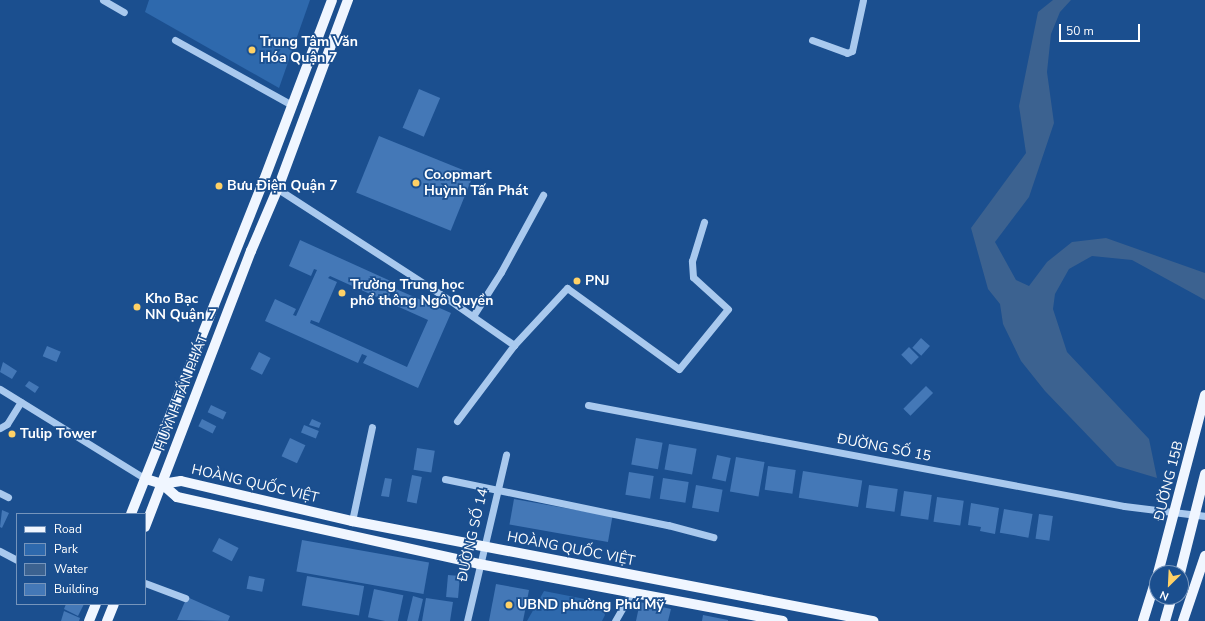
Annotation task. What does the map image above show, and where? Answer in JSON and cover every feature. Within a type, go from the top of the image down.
[{"type":"main road","name":"HUỲNH TẤN PHÁT","points":[[131,513],[264,180],[332,0]]},
{"type":"main road","name":"HUỲNH TẤN PHÁT","points":[[146,524],[251,251],[278,188],[348,0]]},
{"type":"main road","name":"ĐƯỜNG 15B","points":[[1160,565],[1176,512],[1205,395]]},
{"type":"main road","points":[[1183,565],[1201,516],[1205,474]]},
{"type":"main road","points":[[146,478],[162,484]]},
{"type":"main road","name":"HOÀNG QUỐC VIỆT","points":[[162,484],[181,481],[352,521],[873,621]]},
{"type":"main road","name":"HOÀNG QUỐC VIỆT","points":[[162,484],[177,496],[479,564],[783,621]]},
{"type":"main road","points":[[1183,621],[1205,556]]},
{"type":"main road","points":[[1143,621],[1149,602]]},
{"type":"main road","points":[[89,621],[96,605]]},
{"type":"main road","points":[[107,621],[114,605]]},
{"type":"main road","points":[[1165,621],[1170,605]]},
{"type":"street","points":[[103,0],[124,12]]},
{"type":"street","points":[[812,40],[847,53],[852,51],[863,0]]},
{"type":"street","points":[[175,40],[292,105]]},
{"type":"street","points":[[264,180],[473,316],[514,345]]},
{"type":"street","points":[[473,316],[501,272],[543,195]]},
{"type":"street","points":[[457,421],[514,345],[566,288],[679,369],[728,308],[693,277],[692,261],[704,222]]},
{"type":"street","points":[[0,389],[146,478]]},
{"type":"street","points":[[0,428],[7,424],[21,402]]},
{"type":"street","name":"ĐƯỜNG SỐ 15","points":[[588,406],[1116,504],[1201,516]]},
{"type":"street","points":[[352,521],[372,427]]},
{"type":"street","name":"ĐƯỜNG SỐ 14","points":[[467,621],[496,490],[506,456]]},
{"type":"street","points":[[445,479],[668,525],[713,537]]},
{"type":"street","points":[[0,493],[8,498]]},
{"type":"street","points":[[0,551],[16,559]]},
{"type":"street","points":[[146,583],[184,598]]},
{"type":"street","points":[[615,621],[632,592]]},
{"type":"green space","name":"Trung Tâm Văn Hóa Quận 7","points":[[149,0],[310,0],[279,88],[145,12]]},
{"type":"green space","points":[[544,591],[600,602],[605,615],[602,621],[527,621]]},
{"type":"water","points":[[1053,0],[1071,0],[1060,12],[1051,34],[1047,72],[1054,123],[1029,197],[995,242],[1016,280],[1029,286],[1047,262],[1072,242],[1106,238],[1205,273],[1205,300],[1132,260],[1092,256],[1069,269],[1055,294],[1053,309],[1067,352],[1149,439],[1157,478],[1117,466],[1045,391],[1021,361],[1003,324],[1000,304],[988,289],[971,228],[1026,153],[1019,106],[1038,12]]},
{"type":"building","points":[[419,89],[440,98],[424,137],[403,128]]},
{"type":"building","name":"Co.opmart Huỳnh Tấn Phát","points":[[379,136],[474,174],[451,231],[356,193]]},
{"type":"building","points":[[300,240],[395,283],[389,297],[392,298],[396,289],[451,313],[418,388],[363,363],[367,356],[362,354],[358,363],[265,321],[275,299],[296,309],[293,315],[296,316],[317,270],[314,269],[311,276],[289,266]],"holes":[[[330,276],[428,320],[407,367],[310,323],[311,320],[319,323],[337,282],[328,278]]]},
{"type":"building","points":[[921,338],[930,346],[921,356],[912,348]]},
{"type":"building","points":[[47,346],[61,352],[57,362],[43,356]]},
{"type":"building","points":[[909,347],[919,357],[911,365],[901,355]]},
{"type":"building","points":[[259,352],[271,358],[262,375],[250,369]]},
{"type":"building","points":[[3,362],[17,371],[12,379],[0,372]]},
{"type":"building","points":[[29,381],[39,387],[35,393],[25,386]]},
{"type":"building","points":[[926,386],[933,393],[910,416],[903,409]]},
{"type":"building","points":[[211,405],[226,412],[223,419],[208,412]]},
{"type":"building","points":[[202,419],[216,426],[213,433],[198,426]]},
{"type":"building","points":[[312,419],[321,423],[319,428],[309,425]]},
{"type":"building","points":[[304,425],[319,431],[316,438],[301,432]]},
{"type":"building","points":[[290,438],[305,445],[297,463],[282,456]]},
{"type":"building","points":[[636,438],[663,443],[658,469],[631,465]]},
{"type":"building","points":[[669,444],[697,449],[692,474],[664,470]]},
{"type":"building","points":[[417,448],[435,451],[431,473],[414,470]]},
{"type":"building","points":[[717,455],[731,458],[726,481],[712,478]]},
{"type":"building","points":[[736,457],[765,462],[758,497],[730,491]]},
{"type":"building","points":[[768,466],[796,470],[792,494],[765,490]]},
{"type":"building","points":[[803,471],[862,480],[858,507],[799,498]]},
{"type":"building","points":[[629,472],[654,476],[650,499],[625,495]]},
{"type":"building","points":[[412,475],[422,477],[417,503],[407,502]]},
{"type":"building","points":[[385,478],[392,479],[389,497],[381,496]]},
{"type":"building","points":[[663,478],[689,482],[685,503],[660,499]]},
{"type":"building","points":[[696,485],[723,490],[719,512],[692,508]]},
{"type":"building","points":[[869,485],[898,489],[895,512],[866,508]]},
{"type":"building","points":[[904,491],[932,495],[928,520],[901,516]]},
{"type":"building","points":[[937,497],[964,501],[960,526],[934,522]]},
{"type":"building","points":[[514,499],[612,516],[608,542],[509,525]]},
{"type":"building","points":[[971,503],[999,508],[995,534],[980,531],[981,527],[968,525]]},
{"type":"building","points":[[1004,509],[1033,514],[1028,538],[1000,533]]},
{"type":"building","points":[[2,510],[9,513],[2,528],[0,527]]},
{"type":"building","points":[[1039,514],[1053,516],[1049,541],[1036,539]]},
{"type":"building","points":[[219,538],[239,548],[232,561],[212,551]]},
{"type":"building","points":[[302,540],[429,562],[423,594],[296,572]]},
{"type":"building","points":[[448,575],[460,576],[458,598],[446,597]]},
{"type":"building","points":[[249,576],[265,579],[262,592],[247,589]]},
{"type":"building","points":[[307,576],[364,586],[359,616],[302,606]]},
{"type":"building","name":"UBND phường Phú Mỹ","points":[[496,584],[529,590],[523,621],[489,621]]},
{"type":"building","points":[[374,589],[403,595],[398,621],[385,621],[368,617]]},
{"type":"building","points":[[413,596],[423,599],[418,621],[407,621]]},
{"type":"building","points":[[187,597],[230,616],[228,621],[177,620]]},
{"type":"building","points":[[426,598],[453,602],[450,621],[422,621]]},
{"type":"building","name":"UBND phường Phú Mỹ","points":[[640,602],[671,609],[668,621],[636,621]]},
{"type":"building","points":[[66,605],[84,605],[78,616],[64,609]]},
{"type":"building","points":[[64,611],[80,618],[79,621],[61,621]]},
{"type":"building","points":[[703,615],[728,620],[728,621],[702,621]]},
{"type":"place","name":"Trung Tâm Văn Hóa Quận 7","points":[[252,50]]},
{"type":"place","name":"Co.opmart Huỳnh Tấn Phát","points":[[416,183]]},
{"type":"place","name":"Bưu Điện Quận 7","points":[[219,186]]},
{"type":"place","name":"PNJ","points":[[577,281]]},
{"type":"place","name":"Trường Trung học phổ thông Ngô Quyền","points":[[342,293]]},
{"type":"place","name":"Kho Bạc NN Quận 7","points":[[137,307]]},
{"type":"place","name":"Tulip Tower","points":[[12,434]]},
{"type":"place","name":"UBND phường Phú Mỹ","points":[[509,605]]}]
